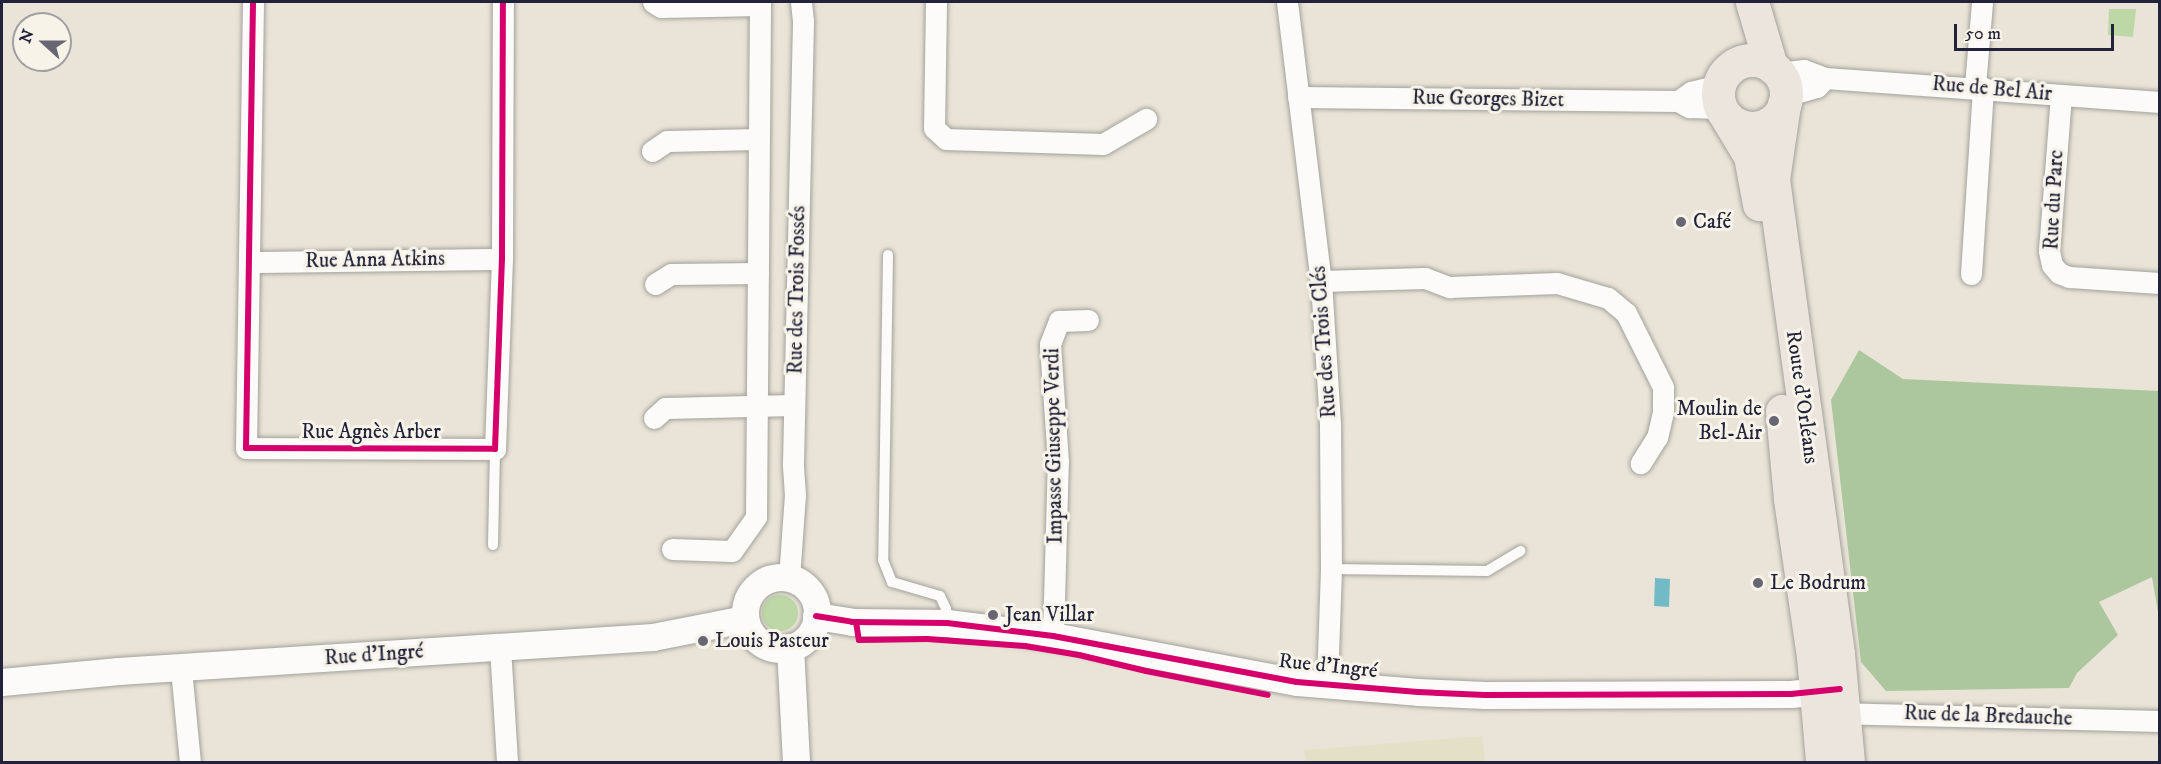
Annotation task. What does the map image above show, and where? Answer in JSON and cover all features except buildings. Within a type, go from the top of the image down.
[{"type":"main road","points":[[1725,94],[1751,60],[1780,85],[1779,115],[1759,128],[1748,128],[1725,94],[1740,18],[1740,2]]},
{"type":"main road","name":"Route d'Orléans","points":[[1752,2],[1780,85],[1773,178],[1838,654],[1828,702]]},
{"type":"main road","name":"Route d'Orléans","points":[[1725,94],[1756,177],[1790,499],[1813,656],[1828,702]]},
{"type":"main road","points":[[1822,762],[1828,702]]},
{"type":"main road","points":[[1828,702],[1848,762]]},
{"type":"street","name":"Rue Agnès Arber","points":[[253,2],[246,448],[495,449]]},
{"type":"street","points":[[495,449],[502,259],[503,2]]},
{"type":"street","points":[[653,2],[660,7],[760,3],[756,517],[732,551],[672,549]]},
{"type":"street","name":"Rue des Trois Fossés","points":[[789,578],[795,495],[794,405],[803,21],[801,2]]},
{"type":"street","points":[[936,2],[934,128],[946,139],[1103,144],[1146,119]]},
{"type":"street","name":"Rue des Trois Clés","points":[[1287,2],[1321,281],[1330,426],[1331,569],[1328,684]]},
{"type":"street","points":[[1971,274],[1982,2]]},
{"type":"street","name":"Rue de Bel Air","points":[[1780,85],[1804,70],[1825,78],[1979,87],[2160,102]]},
{"type":"street","name":"Rue Georges Bizet","points":[[1298,97],[1678,101],[1689,107],[1725,94]]},
{"type":"street","name":"Rue du Parc","points":[[2061,95],[2049,251],[2052,265],[2058,273],[2069,277],[2160,283]]},
{"type":"street","points":[[652,151],[667,141],[759,139]]},
{"type":"street","name":"Rue Anna Atkins","points":[[249,262],[502,259]]},
{"type":"street","points":[[655,284],[671,274],[758,273]]},
{"type":"street","points":[[1321,281],[1425,279],[1449,287],[1557,283],[1593,291],[1608,298],[1626,313],[1663,387],[1663,412],[1657,437],[1641,463]]},
{"type":"street","name":"Impasse Giuseppe Verdi","points":[[1053,636],[1058,462],[1050,344],[1059,321],[1088,320]]},
{"type":"street","points":[[654,418],[665,408],[794,405]]},
{"type":"street","points":[[777,577],[789,578],[807,588],[816,606],[816,616],[808,636],[790,647],[767,646],[750,631],[745,620],[745,608],[756,587],[777,577]]},
{"type":"street","name":"Rue d'Ingré","points":[[816,616],[852,622],[947,624],[1053,636],[1297,682],[1485,695],[1791,694],[1828,702]]},
{"type":"street","name":"Rue d'Ingré","points":[[2,682],[39,677],[653,637],[745,620]]},
{"type":"street","points":[[500,647],[507,762]]},
{"type":"street","points":[[790,647],[796,762]]},
{"type":"street","points":[[181,669],[190,762]]},
{"type":"street","name":"Rue de la Bredauche","points":[[1828,702],[2160,721]]},
{"type":"lane","points":[[888,255],[883,560],[892,582],[940,596],[946,609],[947,624]]},
{"type":"lane","points":[[493,545],[495,449]]},
{"type":"lane","points":[[1331,569],[1487,571],[1520,551]]},
{"type":"shaded area","points":[[1482,736],[1485,762],[1306,762],[1304,750]]},
{"type":"green space","points":[[2109,9],[2136,9],[2133,37],[2108,35]]},
{"type":"green space","points":[[1859,350],[1903,379],[2159,391],[2159,618],[2152,577],[2099,602],[2118,635],[2077,673],[2069,688],[1886,691],[1861,662],[1831,400]]},
{"type":"green space","points":[[780,595],[793,600],[798,613],[793,626],[780,631],[767,626],[762,613],[767,600]]},
{"type":"water","points":[[1655,578],[1670,579],[1669,607],[1654,606]]},
{"type":"cycle path","points":[[253,2],[246,448],[495,449],[502,259],[503,2]]},
{"type":"cycle path","points":[[816,616],[852,622],[947,623],[1053,636],[1297,682],[1418,692],[1485,695],[1791,694],[1840,689]]},
{"type":"cycle path","points":[[856,622],[859,640],[927,639],[1025,646],[1079,655],[1268,695]]},
{"type":"place","name":"Café","points":[[1681,222]]},
{"type":"place","name":"Moulin de Bel-Air","points":[[1774,421]]},
{"type":"place","name":"Le Bodrum","points":[[1758,583]]},
{"type":"place","name":"Jean Villar","points":[[993,615]]},
{"type":"place","name":"Louis Pasteur","points":[[703,641]]}]
